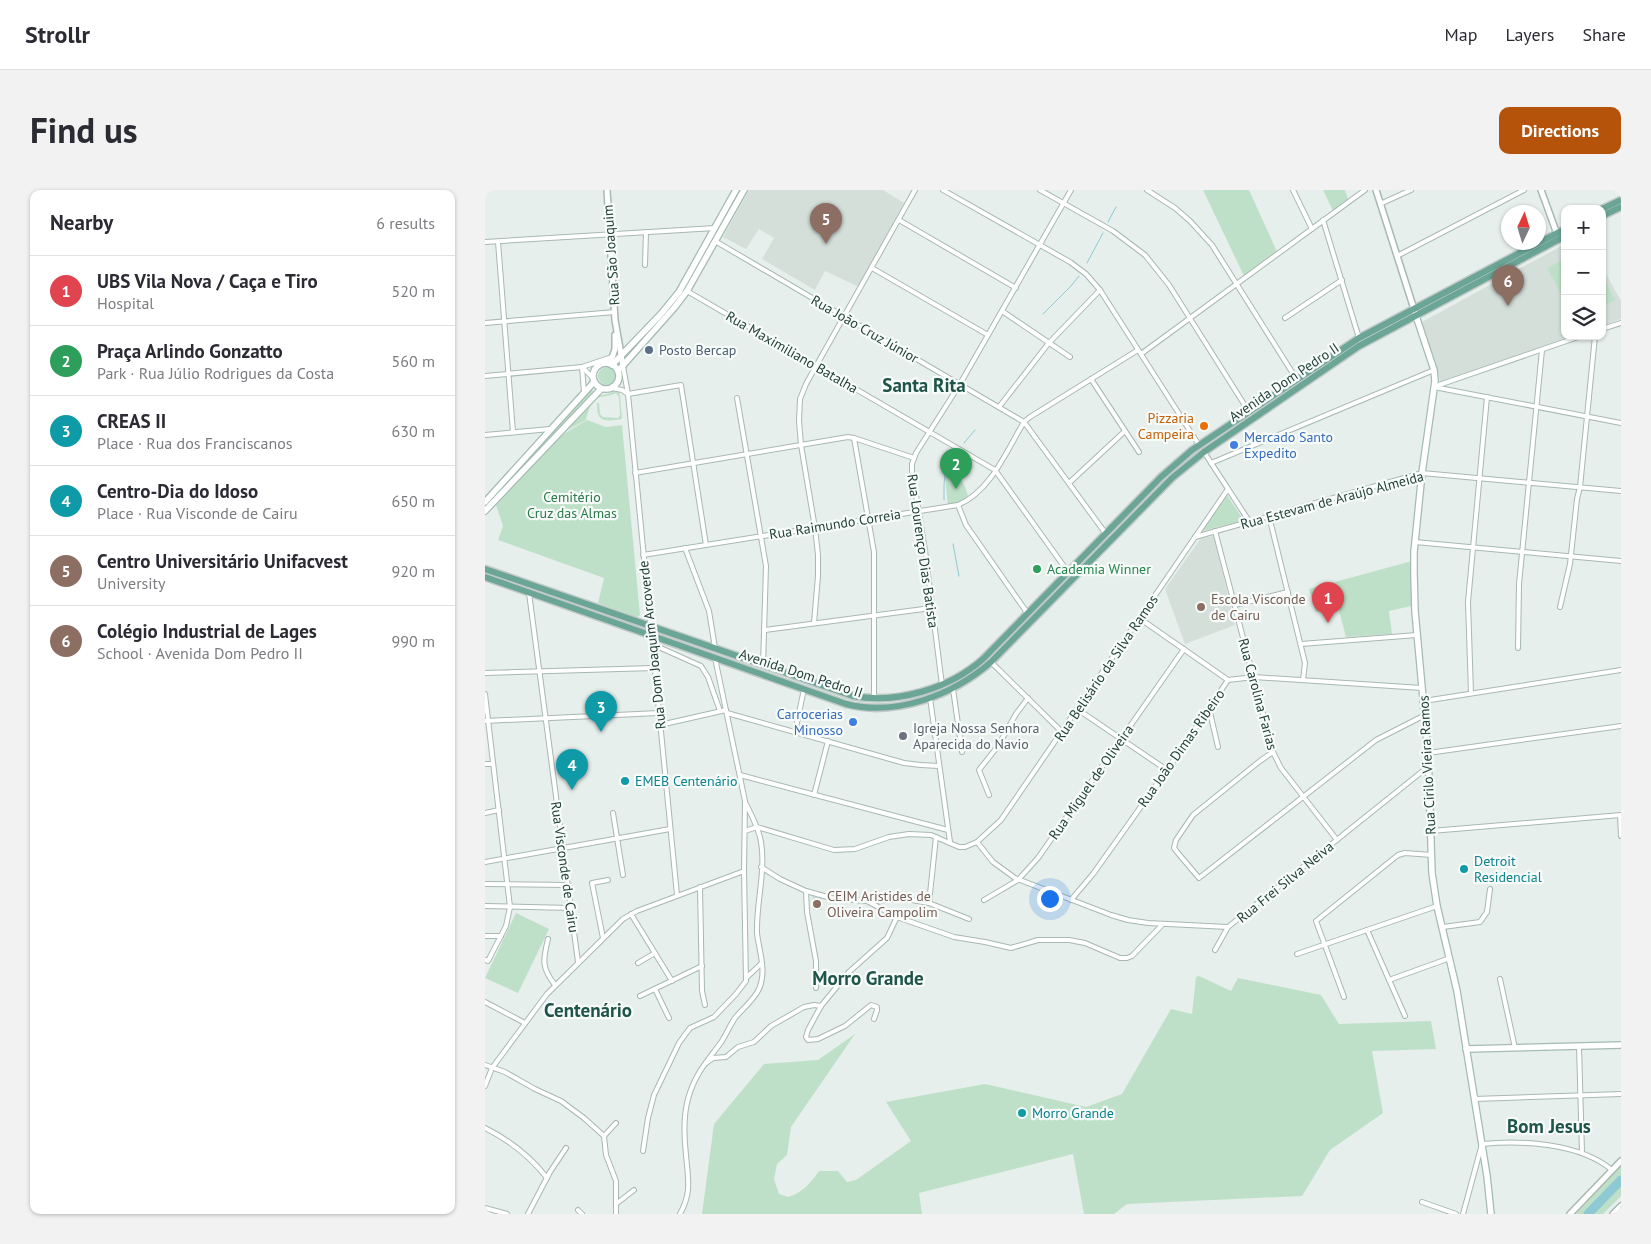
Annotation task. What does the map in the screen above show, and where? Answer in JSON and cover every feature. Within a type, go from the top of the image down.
[{"type":"main road","points":[[601,389],[594,380],[593,374],[598,366],[609,364],[621,357],[679,292],[736,190]]},
{"type":"main road","points":[[485,511],[601,389],[612,388],[618,382],[620,370],[687,291],[744,190]]},
{"type":"main road","points":[[1606,208],[1621,200]]},
{"type":"main road","points":[[1606,214],[1621,206]]},
{"type":"main road","name":"Avenida Dom Pedro II","points":[[485,577],[846,704],[871,708],[903,705],[930,698],[953,689],[976,675],[991,662],[1172,478],[1204,452],[1355,349],[1415,312],[1561,232]]},
{"type":"main road","name":"Avenida Dom Pedro II","points":[[485,569],[859,698],[909,694],[942,685],[975,667],[1170,468],[1199,445],[1359,338],[1415,312],[1561,238]]},
{"type":"main road","name":"Rua Cirilo Vieira Ramos","points":[[1415,312],[1434,370],[1434,387],[1415,542],[1414,586],[1429,766],[1433,878],[1437,906],[1450,958],[1466,1049],[1487,1176],[1491,1214]]},
{"type":"main road","points":[[609,364],[620,370]]},
{"type":"main road","points":[[485,502],[584,395],[594,380]]},
{"type":"main road","points":[[1466,1049],[1621,1045]]},
{"type":"street","name":"Rua São Joaquim","points":[[607,190],[615,312],[615,346],[609,364]]},
{"type":"street","points":[[814,623],[819,566],[815,528],[801,445],[800,399],[806,384],[915,190]]},
{"type":"street","points":[[943,190],[1078,268],[1100,290],[1199,445]]},
{"type":"street","points":[[1040,190],[1113,231],[1145,255],[1162,274],[1249,412]]},
{"type":"street","name":"Rua Lourenço Dias Batista","points":[[942,685],[925,550],[911,471],[914,458],[960,384],[1071,190]]},
{"type":"street","points":[[1147,190],[1175,208],[1201,232],[1217,252],[1297,380]]},
{"type":"street","points":[[1293,190],[1312,229]]},
{"type":"street","points":[[1141,354],[1365,190]]},
{"type":"street","points":[[1376,190],[1415,312]]},
{"type":"street","points":[[1380,204],[1411,190]]},
{"type":"street","points":[[1397,256],[1524,190]]},
{"type":"street","points":[[1541,190],[1557,234]]},
{"type":"street","points":[[899,220],[1016,288]]},
{"type":"street","points":[[1323,220],[1359,338]]},
{"type":"street","points":[[485,242],[715,228]]},
{"type":"street","points":[[645,265],[647,232]]},
{"type":"street","name":"Rua João Cruz Júnior","points":[[715,241],[1024,422],[1106,534]]},
{"type":"street","points":[[498,242],[513,432]]},
{"type":"street","points":[[872,268],[988,335]]},
{"type":"street","points":[[1285,318],[1341,280]]},
{"type":"street","points":[[999,407],[1048,344],[1100,290]]},
{"type":"street","name":"Rua Maximiliano Batalha","points":[[687,291],[995,470],[1068,572]]},
{"type":"street","points":[[485,323],[615,312]]},
{"type":"street","points":[[1002,312],[1070,357]]},
{"type":"street","name":"Rua São Joaquim","points":[[615,320],[621,357],[620,370]]},
{"type":"street","points":[[1606,328],[1621,323]]},
{"type":"street","points":[[1434,387],[1570,340]]},
{"type":"street","points":[[1560,607],[1571,556],[1580,487],[1595,340]]},
{"type":"street","points":[[1028,614],[966,525],[959,505],[974,497],[995,470],[1024,422],[1138,350]]},
{"type":"street","points":[[1518,648],[1519,584],[1542,350]]},
{"type":"street","points":[[485,376],[582,367],[612,357]]},
{"type":"street","points":[[597,362],[609,364]]},
{"type":"street","points":[[582,367],[594,380]]},
{"type":"street","points":[[582,367],[584,395]]},
{"type":"street","points":[[620,370],[625,378]]},
{"type":"street","name":"Rua Dom Joaquim Arcoverde","points":[[620,370],[625,378],[628,394],[677,896]]},
{"type":"street","points":[[1211,463],[1434,370]]},
{"type":"street","points":[[1091,379],[1139,452]]},
{"type":"street","points":[[612,388],[622,390],[628,394],[681,385],[706,545]]},
{"type":"street","points":[[1434,387],[1621,423]]},
{"type":"street","points":[[1471,693],[1468,608],[1487,397]]},
{"type":"street","points":[[737,398],[766,572],[763,666]]},
{"type":"street","points":[[485,435],[553,429]]},
{"type":"street","points":[[1069,483],[1125,431]]},
{"type":"street","points":[[854,438],[875,563],[874,698]]},
{"type":"street","points":[[635,473],[854,438],[914,458]]},
{"type":"street","points":[[1204,452],[1249,522]]},
{"type":"street","name":"Rua Estevam de Araújo Almeida","points":[[1195,537],[1422,473],[1621,491]]},
{"type":"street","name":"Rua Belisário da Silva Ramos","points":[[977,842],[1001,820],[1228,489]]},
{"type":"street","name":"Rua Raimundo Correia","points":[[643,555],[959,505]]},
{"type":"street","points":[[1269,516],[1305,663],[1303,680]]},
{"type":"street","name":"Rua Carolina Farias","points":[[1215,531],[1273,752],[1281,768],[1337,840]]},
{"type":"street","points":[[1415,542],[1621,561]]},
{"type":"street","points":[[685,548],[709,612],[715,649]]},
{"type":"street","name":"Rua Visconde de Cairu","points":[[529,592],[578,962]]},
{"type":"street","points":[[1235,605],[1287,592]]},
{"type":"street","points":[[765,630],[931,608]]},
{"type":"street","points":[[1139,618],[1228,680]]},
{"type":"street","points":[[1301,644],[1417,635]]},
{"type":"street","points":[[652,644],[701,666],[709,677],[720,711]]},
{"type":"street","name":"Rua Miguel de Oliveira","points":[[984,900],[1018,880],[1047,845],[1184,649]]},
{"type":"street","points":[[715,658],[745,802],[744,871],[747,977]]},
{"type":"street","points":[[991,662],[1062,732]]},
{"type":"street","points":[[485,673],[654,668]]},
{"type":"street","points":[[1424,701],[1621,670]]},
{"type":"street","name":"Rua João Dimas Ribeiro","points":[[1071,900],[1093,874],[1228,680],[1254,677],[1422,688]]},
{"type":"street","points":[[795,732],[804,689]]},
{"type":"street","points":[[953,689],[962,752]]},
{"type":"street","points":[[485,694],[510,908],[509,920],[486,961]]},
{"type":"street","points":[[930,698],[950,842]]},
{"type":"street","points":[[989,795],[979,770],[998,746],[1028,698]]},
{"type":"street","points":[[1209,708],[1218,747]]},
{"type":"street","points":[[1077,710],[1167,770]]},
{"type":"street","points":[[660,725],[727,711],[904,762],[921,766],[939,766]]},
{"type":"street","points":[[487,721],[659,713]]},
{"type":"street","points":[[1273,752],[1193,815],[1178,835],[1174,848],[1199,878],[1376,740],[1425,715]]},
{"type":"street","points":[[1428,753],[1621,726]]},
{"type":"street","points":[[814,796],[828,741]]},
{"type":"street","points":[[485,764],[493,764]]},
{"type":"street","name":"Rua Frei Silva Neiva","points":[[977,842],[993,862],[1018,880],[1128,920],[1162,924],[1228,927],[1429,766]]},
{"type":"street","points":[[740,775],[948,830]]},
{"type":"street","points":[[680,1214],[688,1196],[690,1185],[685,1141],[686,1109],[691,1090],[703,1065],[733,1021],[756,994],[761,982],[762,963],[757,927],[762,846],[757,827],[745,802]]},
{"type":"street","points":[[485,813],[499,810]]},
{"type":"street","points":[[613,813],[623,875]]},
{"type":"street","points":[[1431,830],[1620,815],[1621,836]]},
{"type":"street","points":[[931,836],[933,826]]},
{"type":"street","points":[[745,831],[757,827],[834,850],[855,849],[900,835],[919,834],[931,836],[965,847],[977,842]]},
{"type":"street","points":[[485,862],[670,829]]},
{"type":"street","points":[[929,903],[936,837]]},
{"type":"street","points":[[1344,996],[1316,921],[1398,855],[1405,852],[1432,855]]},
{"type":"street","points":[[761,868],[805,891],[831,898],[867,901],[899,898],[929,903],[969,919]]},
{"type":"street","points":[[485,1086],[492,1068],[555,985],[603,938],[631,914],[744,871]]},
{"type":"street","points":[[603,938],[592,884],[608,880]]},
{"type":"street","points":[[485,884],[568,885]]},
{"type":"street","points":[[700,887],[702,991],[705,1005]]},
{"type":"street","points":[[1443,927],[1480,922],[1487,912],[1490,890]]},
{"type":"street","points":[[805,891],[808,923],[815,954],[816,988]]},
{"type":"street","points":[[867,901],[897,917],[947,935],[1004,947],[1017,947],[1038,940],[1059,939],[1085,943],[1114,956],[1127,958],[1132,956],[1162,924]]},
{"type":"street","points":[[485,906],[571,908]]},
{"type":"street","points":[[1297,954],[1437,906]]},
{"type":"street","points":[[631,914],[672,981]]},
{"type":"street","points":[[874,1019],[877,1006],[871,1005],[845,1026],[818,1038],[808,1040],[806,1034],[821,1006],[849,972],[887,938],[897,917]]},
{"type":"street","points":[[1215,950],[1228,927]]},
{"type":"street","points":[[1367,930],[1405,1016]]},
{"type":"street","points":[[485,936],[501,936]]},
{"type":"street","points":[[547,939],[543,956],[544,966],[548,976],[555,985]]},
{"type":"street","points":[[638,963],[655,953]]},
{"type":"street","points":[[1389,980],[1450,958]]},
{"type":"street","points":[[643,1151],[654,1095],[679,1043],[690,1028],[710,1019],[719,1011],[740,990],[747,977],[762,963]]},
{"type":"street","points":[[640,996],[702,966]]},
{"type":"street","points":[[1500,979],[1515,1048]]},
{"type":"street","points":[[655,989],[669,1018]]},
{"type":"street","points":[[485,1002],[525,1023]]},
{"type":"street","points":[[703,1065],[713,1058],[726,1057],[738,1047],[754,1042],[771,1026],[804,1007],[821,1006]]},
{"type":"street","points":[[1579,1046],[1582,1153]]},
{"type":"street","points":[[485,1065],[505,1072],[561,1101],[604,1136],[607,1155],[615,1178],[616,1214]]},
{"type":"street","points":[[1474,1099],[1621,1094]]},
{"type":"street","points":[[604,1136],[617,1123]]},
{"type":"street","points":[[485,1128],[522,1152],[547,1178]]},
{"type":"street","points":[[1463,1214],[1482,1144],[1514,1142],[1536,1144],[1582,1153],[1596,1159],[1612,1170]]},
{"type":"street","points":[[528,1214],[566,1148]]},
{"type":"street","points":[[1570,1214],[1621,1161]]},
{"type":"street","points":[[616,1204],[634,1190]]},
{"type":"street","points":[[1422,1202],[1456,1214]]},
{"type":"street","points":[[1613,1214],[1621,1206]]},
{"type":"street","points":[[485,1208],[507,1214]]},
{"type":"street","points":[[578,1210],[583,1214]]},
{"type":"shaded area","points":[[749,190],[883,190],[904,203],[859,287],[825,271],[815,290],[762,259],[774,238],[759,229],[746,249],[723,237]]},
{"type":"shaded area","points":[[1561,246],[1561,340],[1440,382],[1422,322]]},
{"type":"shaded area","points":[[1606,274],[1621,301],[1621,319],[1606,325]]},
{"type":"shaded area","name":"Escola Visconde de Cairu","points":[[1214,536],[1235,625],[1185,644],[1165,589],[1201,538]]},
{"type":"shaded area","name":"CEIM Aristides de Oliveira Campolim","points":[[812,896],[821,898],[822,910],[813,910]]},
{"type":"green space","points":[[1203,190],[1249,190],[1278,254],[1245,278]]},
{"type":"green space","points":[[1323,190],[1345,190],[1349,202],[1334,213]]},
{"type":"green space","points":[[1561,261],[1561,294],[1547,268]]},
{"type":"green space","points":[[1606,283],[1615,300],[1606,305]]},
{"type":"green space","points":[[1407,316],[1263,406],[1182,466],[989,660],[960,682],[930,694],[897,701],[865,702],[850,700],[657,632],[658,630],[858,700],[888,700],[905,697],[973,670],[1005,642],[1192,454],[1350,346]]},
{"type":"green space","points":[[603,367],[611,367],[616,372],[614,383],[603,385],[598,380],[598,372]]},
{"type":"green space","points":[[591,389],[594,392],[485,508],[485,505]]},
{"type":"green space","points":[[615,391],[619,392],[620,395],[622,419],[603,420],[598,415],[597,403],[599,403],[600,414],[603,417],[618,418],[620,415],[619,397],[616,393],[594,400],[586,420],[560,434],[597,396]]},
{"type":"green space","name":"Cemitério Cruz das Almas","points":[[587,420],[606,427],[622,425],[640,615],[637,617],[598,603],[604,578],[498,540],[503,526],[496,505],[560,436]]},
{"type":"green space","points":[[956,476],[963,483],[969,499],[948,506],[945,477]]},
{"type":"green space","points":[[1227,495],[1244,521],[1202,531]]},
{"type":"green space","points":[[1412,561],[1411,606],[1389,611],[1392,634],[1346,637],[1338,607],[1316,612],[1309,589]]},
{"type":"green space","points":[[516,913],[549,929],[518,993],[485,978]]},
{"type":"green space","points":[[1199,976],[1231,991],[1238,978],[1321,995],[1339,1024],[1431,1021],[1436,1049],[1372,1051],[1383,1113],[1330,1150],[1302,1196],[1127,1204],[1114,1214],[1084,1214],[1073,1154],[919,1193],[922,1214],[702,1214],[714,1124],[764,1064],[818,1060],[855,1034],[791,1127],[787,1155],[777,1164],[774,1179],[779,1194],[788,1197],[806,1187],[819,1171],[838,1171],[847,1182],[856,1180],[911,1141],[886,1102],[985,1084],[1086,1107],[1122,1094],[1171,1009],[1192,1014],[1196,977]]},
{"type":"green space","points":[[1621,1165],[1621,1196],[1603,1214],[1576,1214]]},
{"type":"waterway","points":[[1108,222],[1116,207]]},
{"type":"waterway","points":[[1087,263],[1103,233]]},
{"type":"waterway","points":[[1043,314],[1079,276]]},
{"type":"waterway","points":[[964,443],[975,430]]},
{"type":"waterway","points":[[944,500],[945,474],[959,451]]},
{"type":"waterway","points":[[953,544],[959,576]]},
{"type":"waterway","points":[[1588,1214],[1621,1180]]},
{"type":"place","name":"Centro Universitário Unifacvest","points":[[826,244]]},
{"type":"place","name":"Colégio Industrial de Lages","points":[[1508,306]]},
{"type":"place","name":"Posto Bercap","points":[[649,350]]},
{"type":"place","name":"Pizzaria Campeira","points":[[1204,426]]},
{"type":"place","name":"Mercado Santo Expedito","points":[[1234,445]]},
{"type":"place","name":"Praça Arlindo Gonzatto","points":[[956,489]]},
{"type":"place","name":"Academia Winner","points":[[1037,569]]},
{"type":"place","name":"Escola Visconde de Cairu","points":[[1201,607]]},
{"type":"place","name":"UBS Vila Nova / Caça e Tiro","points":[[1328,623]]},
{"type":"place","name":"Carrocerias Minosso","points":[[853,722]]},
{"type":"place","name":"CREAS II","points":[[601,732]]},
{"type":"place","name":"Igreja Nossa Senhora Aparecida do Navio","points":[[903,736]]},
{"type":"place","name":"EMEB Centenário","points":[[625,781]]},
{"type":"place","name":"Centro-Dia do Idoso","points":[[572,790]]},
{"type":"place","name":"Detroit Residencial","points":[[1464,869]]},
{"type":"place","name":"CEIM Aristides de Oliveira Campolim","points":[[817,904]]},
{"type":"place","name":"Morro Grande","points":[[1022,1113]]},
{"type":"district","name":"Santa Rita","points":[[924,385]]},
{"type":"district","name":"Morro Grande","points":[[868,978]]},
{"type":"district","name":"Centenário","points":[[588,1010]]},
{"type":"district","name":"Bom Jesus","points":[[1549,1126]]}]
